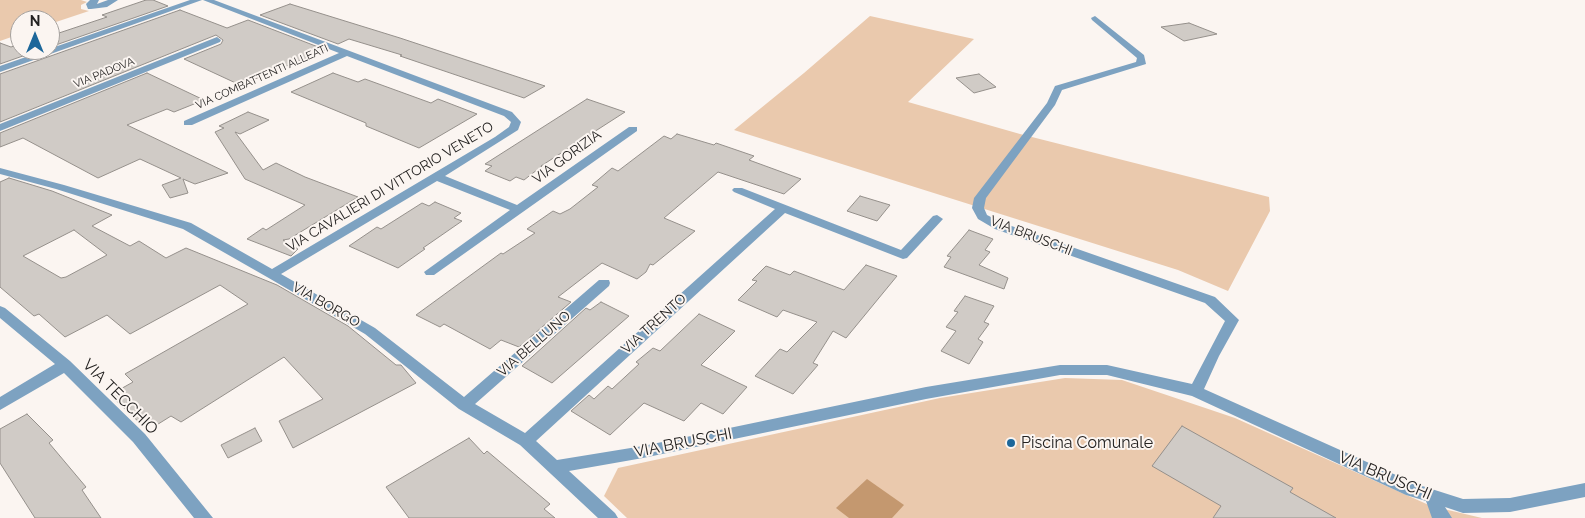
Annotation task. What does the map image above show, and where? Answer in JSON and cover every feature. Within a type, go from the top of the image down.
[{"type":"street","points":[[94,0],[96,1],[90,4],[91,6],[104,6],[114,0]]},
{"type":"street","points":[[0,70],[198,0]]},
{"type":"street","name":"VIA CAVALIERI DI VITTORIO VENETO","points":[[207,0],[345,54],[508,114],[516,122],[514,128],[437,177],[272,274]]},
{"type":"street","name":"VIA BRUSCHI","points":[[1095,18],[1141,57],[1141,64],[1101,74],[1058,88],[1052,104],[980,198],[978,208],[982,217],[999,226],[1210,300],[1232,320],[1212,356],[1196,391]]},
{"type":"street","name":"VIA PADOVA","points":[[0,128],[217,40]]},
{"type":"street","name":"VIA COMBATTENTI ALLEATI","points":[[188,123],[345,54]]},
{"type":"street","name":"VIA GORIZIA","points":[[430,272],[633,129]]},
{"type":"street","name":"VIA BORGO","points":[[0,171],[60,187],[187,226],[272,274],[370,331],[464,405],[526,441],[608,518]]},
{"type":"street","points":[[437,177],[520,210]]},
{"type":"street","points":[[738,190],[903,255],[937,219]]},
{"type":"street","name":"VIA TRENTO","points":[[526,441],[783,208]]},
{"type":"street","name":"VIA BELLUNO","points":[[464,405],[604,283]]},
{"type":"street","name":"VIA TECCHIO","points":[[0,311],[64,365],[139,438],[204,518]]},
{"type":"street","points":[[0,404],[64,365]]},
{"type":"street","name":"VIA BRUSCHI","points":[[553,467],[642,452],[926,393],[1060,370],[1107,370],[1196,391],[1412,490],[1463,506],[1510,505],[1585,490]]},
{"type":"street","points":[[1433,497],[1439,514],[1443,518]]},
{"type":"shaded area","points":[[0,0],[81,0],[87,2],[81,5],[81,9],[89,11],[60,21],[60,10],[10,10],[10,38],[0,41]]},
{"type":"shaded area","points":[[870,16],[974,39],[908,102],[1020,134],[1269,197],[1270,211],[1228,291],[1178,270],[734,130]]},
{"type":"shaded area","name":"Piscina Comunale","points":[[1065,378],[1122,380],[1235,418],[1431,506],[1482,518],[627,518],[604,496],[618,468],[940,398]]},
{"type":"shaded area","points":[[867,479],[904,505],[892,518],[849,518],[836,508]]},
{"type":"building","points":[[146,0],[153,0],[168,6],[60,44],[60,33],[107,17],[102,15]]},
{"type":"building","points":[[290,4],[545,86],[524,98],[400,56],[402,55],[349,39],[338,44],[260,15]]},
{"type":"building","points":[[180,10],[227,28],[248,20],[326,50],[240,85],[184,59],[221,44],[223,40],[216,35],[0,122],[0,74],[39,60],[60,60],[60,53]]},
{"type":"building","points":[[1189,23],[1217,34],[1184,41],[1161,27]]},
{"type":"building","points":[[0,43],[10,47],[11,60],[0,64]]},
{"type":"building","points":[[147,73],[204,100],[174,112],[167,109],[127,125],[228,173],[195,184],[183,179],[188,193],[170,198],[162,185],[181,178],[140,159],[98,178],[23,138],[0,147],[0,133]]},
{"type":"building","points":[[333,73],[358,82],[365,79],[431,103],[438,99],[477,114],[419,148],[366,126],[366,123],[291,92]]},
{"type":"building","points":[[979,74],[996,87],[974,93],[956,78]]},
{"type":"building","points":[[587,99],[625,112],[541,166],[524,180],[516,177],[510,181],[485,171],[492,166],[485,164]]},
{"type":"building","points":[[248,112],[269,120],[240,134],[235,132],[263,170],[276,163],[305,177],[358,197],[289,239],[283,240],[298,249],[291,256],[247,239],[263,228],[266,230],[305,205],[245,179],[215,132],[224,128],[219,126]]},
{"type":"building","points":[[677,134],[714,145],[716,143],[754,156],[749,160],[801,179],[784,194],[718,172],[664,218],[695,231],[653,265],[650,264],[646,272],[637,279],[602,263],[558,297],[571,302],[519,347],[501,340],[490,349],[444,324],[440,327],[416,315],[501,253],[503,254],[535,233],[527,229],[553,211],[560,214],[570,209],[598,187],[592,185],[612,168],[618,171],[664,136],[671,139]]},
{"type":"building","points":[[9,178],[52,191],[112,215],[92,226],[130,246],[139,241],[166,258],[186,248],[277,285],[348,326],[396,365],[401,365],[416,383],[293,448],[279,421],[323,399],[284,357],[181,422],[171,416],[155,426],[150,418],[141,424],[110,395],[133,382],[125,374],[248,304],[220,285],[130,334],[107,315],[65,337],[39,314],[34,316],[0,287],[0,182]],"holes":[[[74,230],[107,255],[61,278],[23,256]]]},
{"type":"building","points":[[860,196],[890,205],[877,221],[847,211]]},
{"type":"building","points":[[435,202],[461,213],[454,218],[462,221],[398,268],[349,246],[377,227],[381,229],[422,203],[429,206]]},
{"type":"building","points":[[969,230],[993,239],[985,250],[990,252],[979,265],[1008,278],[1004,289],[944,267],[951,257],[947,256]]},
{"type":"building","points":[[866,265],[897,276],[846,338],[833,331],[813,363],[818,365],[793,394],[755,376],[780,349],[787,352],[817,322],[783,310],[777,317],[738,300],[757,281],[752,280],[766,266],[790,275],[794,271],[844,290]]},
{"type":"building","points":[[965,296],[994,306],[984,322],[989,324],[978,339],[983,342],[969,364],[941,351],[956,331],[946,327],[958,312],[954,311]]},
{"type":"building","points":[[601,302],[629,316],[552,383],[522,366],[586,308],[590,310]]},
{"type":"building","points":[[699,314],[735,331],[701,365],[747,387],[723,414],[701,403],[684,421],[644,403],[610,435],[571,411],[589,395],[594,399],[608,386],[612,389],[639,364],[636,362],[653,348],[660,351]]},
{"type":"building","points":[[27,414],[53,440],[49,443],[86,487],[82,490],[101,518],[35,518],[0,463],[0,429]]},
{"type":"building","points":[[1182,426],[1293,488],[1290,492],[1336,518],[1213,518],[1221,506],[1152,466]]},
{"type":"building","points":[[255,428],[262,441],[228,458],[221,445]]},
{"type":"building","points":[[469,438],[484,454],[487,451],[550,504],[544,509],[555,518],[409,518],[386,487]]},
{"type":"place","name":"Piscina Comunale","points":[[1011,443]]}]
